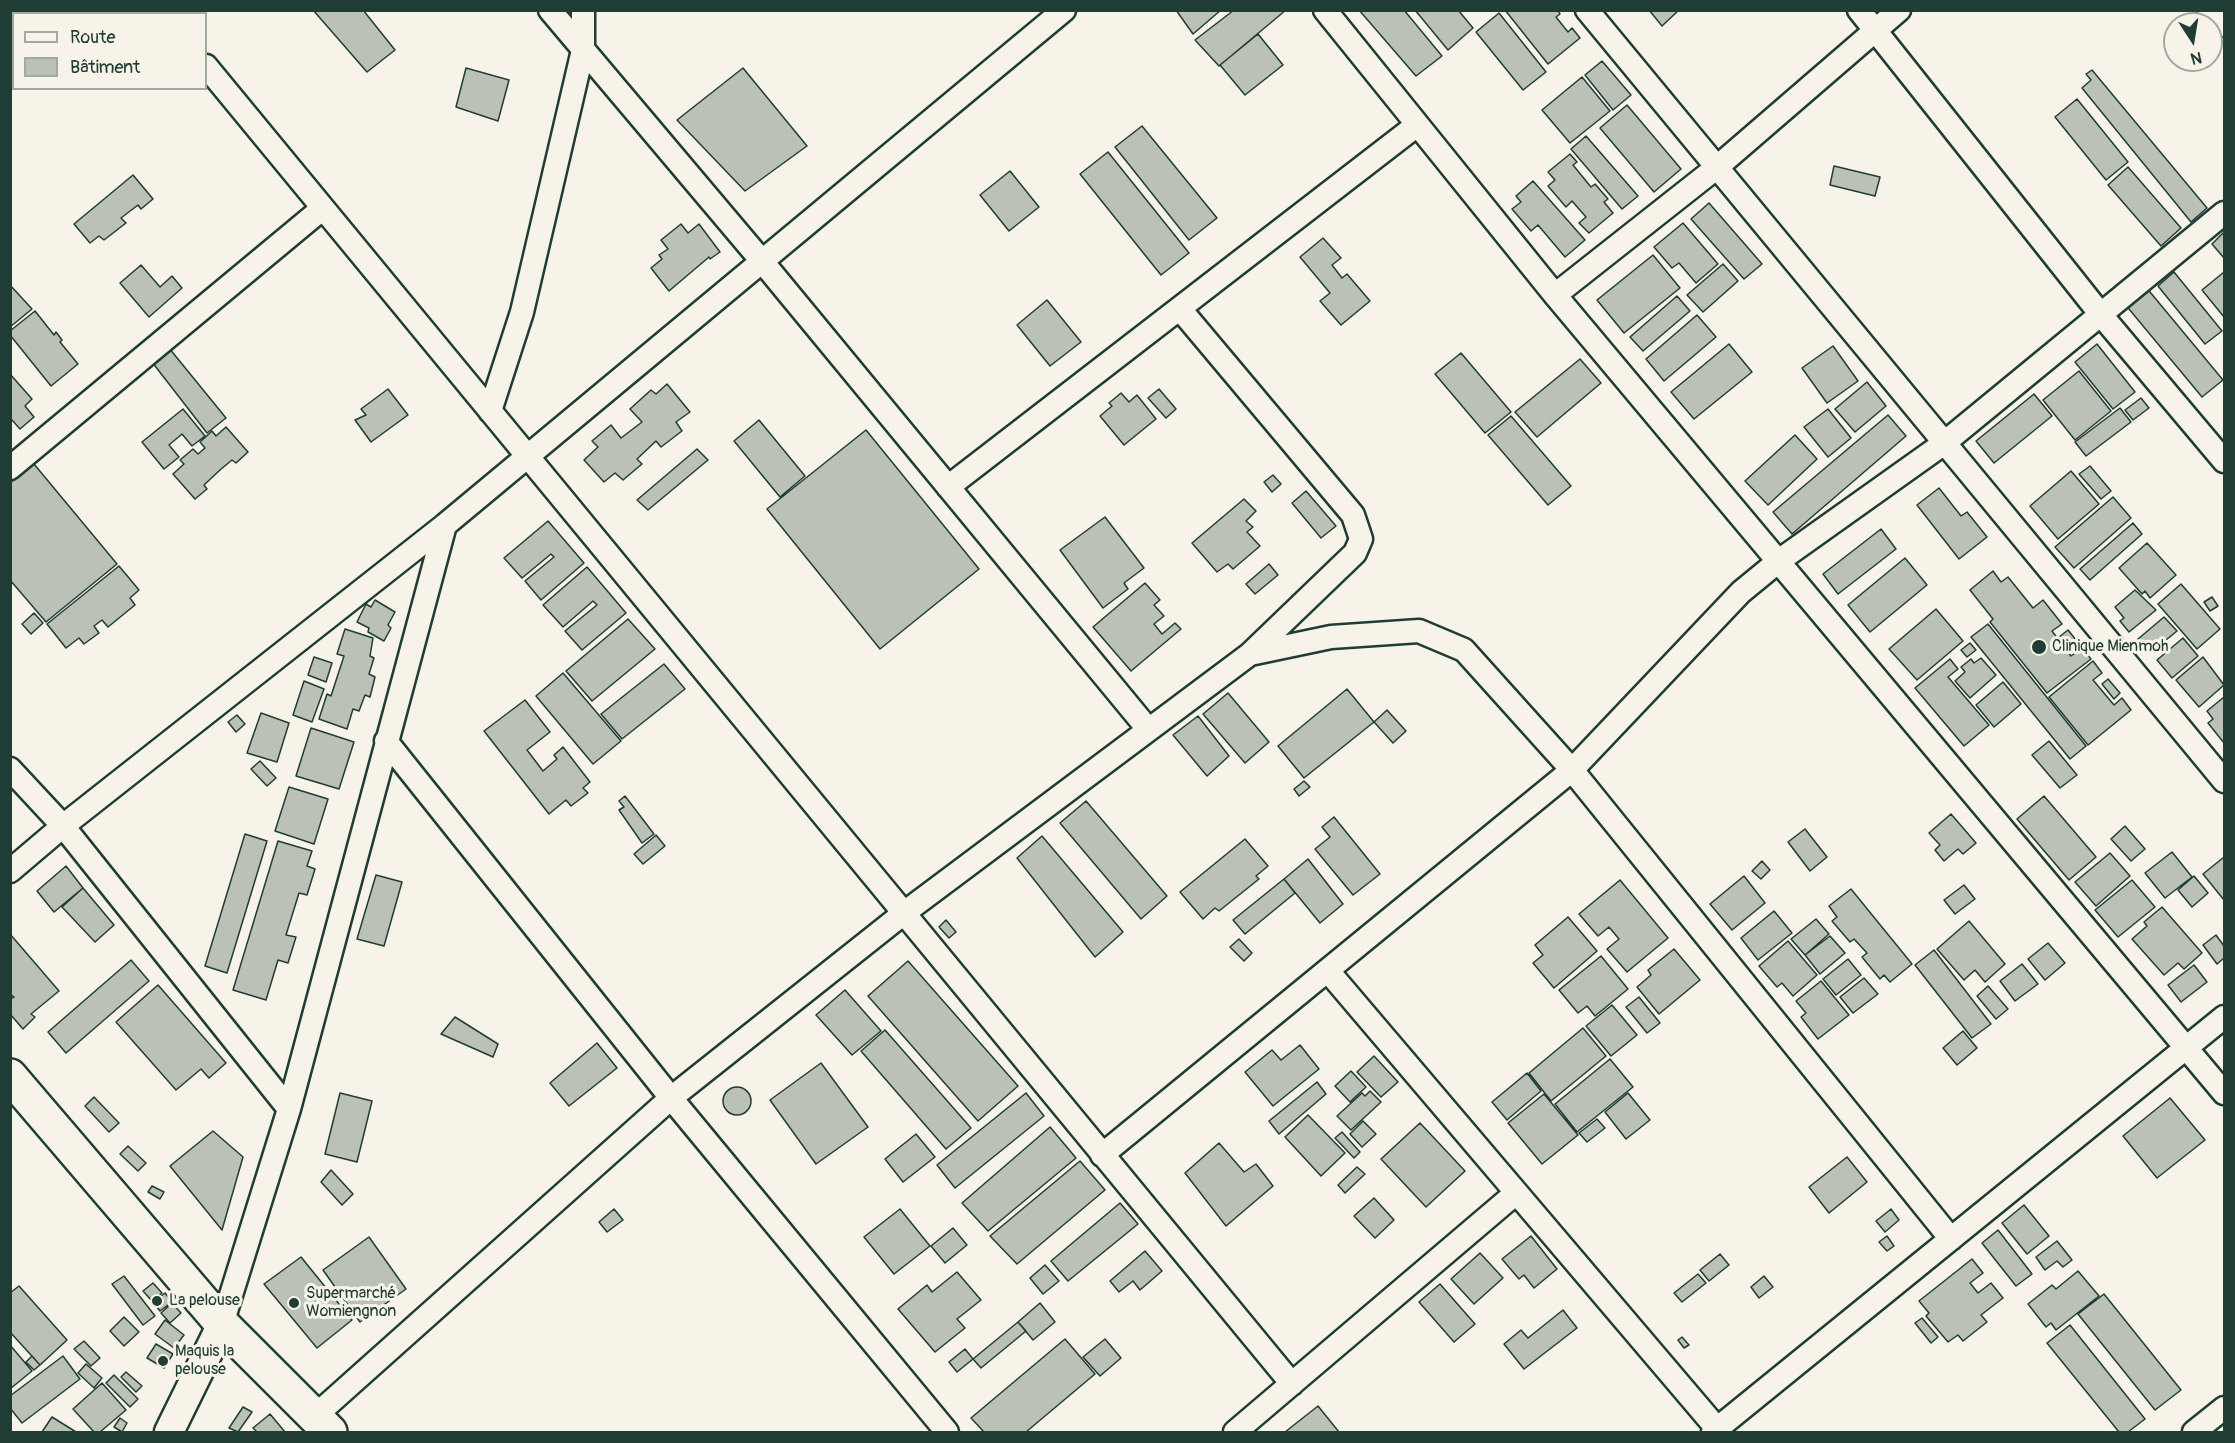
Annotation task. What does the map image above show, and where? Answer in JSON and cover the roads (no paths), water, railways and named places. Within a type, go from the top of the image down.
[{"type":"main road","points":[[10,1076],[222,1324],[323,1424]]},
{"type":"street","points":[[550,10],[761,260],[1148,729]]},
{"type":"street","points":[[10,871],[63,826],[445,525],[1064,10]]},
{"type":"street","points":[[1324,10],[1555,295],[2224,1093]]},
{"type":"street","points":[[1587,10],[1943,444],[2224,781]]},
{"type":"street","points":[[1859,10],[2102,316],[2224,461]]},
{"type":"street","points":[[1555,295],[1716,168],[1899,10]]},
{"type":"street","points":[[2209,10],[2224,25]]},
{"type":"street","points":[[490,411],[522,312],[583,50],[584,12]]},
{"type":"street","points":[[207,67],[1292,1384]]},
{"type":"street","points":[[948,487],[1417,125]]},
{"type":"street","points":[[10,468],[323,208]]},
{"type":"street","points":[[1102,1155],[1572,770],[1741,592],[1779,560],[1943,444],[2102,316],[2224,213]]},
{"type":"street","points":[[323,1424],[671,1098],[904,913],[1250,654],[1354,553],[1360,539],[1353,515],[1180,309]]},
{"type":"street","points":[[169,1432],[222,1324],[289,1109],[445,525]]},
{"type":"street","points":[[1250,654],[1331,637],[1419,631],[1464,650],[1572,770],[1952,1239]]},
{"type":"street","points":[[386,741],[671,1098],[947,1432]]},
{"type":"street","points":[[10,769],[63,826],[289,1109]]},
{"type":"street","points":[[1328,971],[1717,1431],[2224,1017]]},
{"type":"street","points":[[1235,1432],[1516,1193]]},
{"type":"street","points":[[2194,1432],[2224,1408]]},
{"type":"place","name":"Clinique Mienmoh","points":[[2039,647]]},
{"type":"place","name":"La pelouse","points":[[157,1301]]},
{"type":"place","name":"Supermarché Womiengnon","points":[[294,1303]]},
{"type":"place","name":"Maquis la pelouse","points":[[163,1361]]}]
